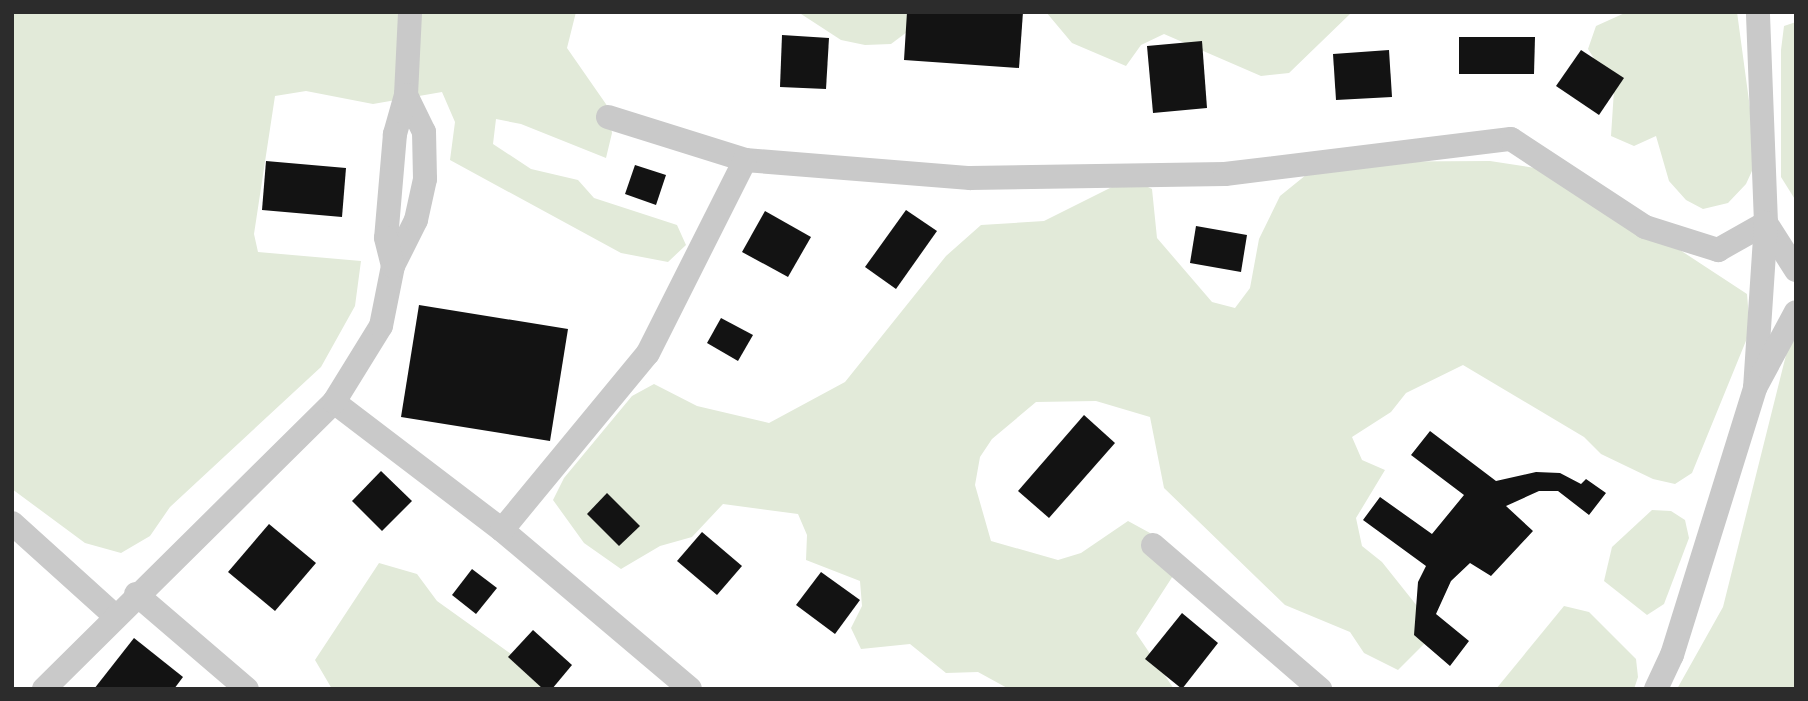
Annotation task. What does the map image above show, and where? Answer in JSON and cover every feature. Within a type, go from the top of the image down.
[{"type":"street","points":[[44,689],[136,594],[334,402],[381,326],[393,266],[416,220],[425,179],[424,132],[406,95],[410,12]]},
{"type":"street","points":[[1755,388],[1766,223],[1758,12]]},
{"type":"street","points":[[608,117],[745,160],[970,178],[1225,174],[1511,139],[1645,227],[1718,250],[1766,223]]},
{"type":"street","points":[[502,530],[648,353],[745,160]]},
{"type":"street","points":[[1766,223],[1796,270]]},
{"type":"street","points":[[1656,689],[1672,655],[1755,388],[1796,312]]},
{"type":"street","points":[[334,402],[502,530],[690,689]]},
{"type":"street","points":[[12,523],[115,616]]},
{"type":"street","points":[[1153,545],[1320,689]]},
{"type":"street","points":[[136,594],[247,689]]},
{"type":"green space","points":[[12,12],[576,12],[567,48],[608,107],[612,133],[606,158],[521,124],[496,119],[493,144],[531,169],[578,180],[594,198],[677,225],[686,245],[668,262],[621,253],[450,160],[455,122],[442,92],[373,104],[306,91],[275,96],[254,234],[258,252],[361,261],[355,306],[321,367],[170,507],[150,536],[121,553],[85,543],[12,489]]},
{"type":"green space","points":[[798,12],[908,12],[911,29],[891,44],[865,45],[841,40]]},
{"type":"green space","points":[[1046,12],[1350,14],[1289,73],[1261,76],[1164,34],[1141,45],[1126,66],[1072,43]]},
{"type":"green space","points":[[1627,12],[1737,12],[1757,160],[1746,184],[1728,203],[1703,209],[1686,200],[1669,181],[1656,136],[1634,146],[1611,136],[1614,90],[1588,49],[1596,26]]},
{"type":"green space","points":[[1796,22],[1796,201],[1781,177],[1781,50],[1784,26]]},
{"type":"green space","points":[[1490,161],[1561,172],[1747,294],[1750,331],[1692,473],[1675,484],[1653,479],[1601,454],[1584,437],[1463,365],[1406,393],[1391,412],[1352,437],[1362,460],[1385,470],[1356,518],[1362,546],[1382,562],[1437,631],[1398,670],[1364,653],[1350,632],[1285,605],[1164,488],[1150,417],[1096,401],[1036,402],[992,439],[980,457],[975,485],[991,541],[1058,560],[1081,553],[1128,521],[1150,533],[1180,565],[1136,633],[1174,689],[1009,689],[978,672],[946,673],[910,644],[861,649],[851,628],[862,606],[860,581],[806,560],[807,535],[798,514],[723,504],[692,537],[660,546],[621,569],[584,543],[553,500],[564,478],[632,396],[654,384],[697,406],[769,423],[845,382],[946,256],[981,225],[1044,221],[1130,178],[1152,189],[1157,238],[1212,302],[1235,308],[1250,288],[1259,239],[1280,196],[1322,162]]},
{"type":"green space","points":[[1796,315],[1796,689],[1677,689],[1723,607]]},
{"type":"green space","points":[[1652,510],[1671,511],[1685,520],[1689,538],[1664,604],[1647,615],[1604,581],[1612,547]]},
{"type":"green space","points":[[379,563],[417,574],[437,601],[511,654],[544,689],[332,689],[315,660]]},
{"type":"green space","points":[[1564,606],[1589,612],[1636,659],[1638,677],[1634,689],[1496,689]]},
{"type":"building","points":[[907,12],[1023,12],[1019,68],[904,60]]},
{"type":"building","points":[[782,35],[829,38],[826,89],[780,87]]},
{"type":"building","points":[[1459,37],[1535,37],[1534,74],[1459,74]]},
{"type":"building","points":[[1202,41],[1207,108],[1153,113],[1147,46]]},
{"type":"building","points":[[1389,50],[1392,97],[1336,100],[1333,54]]},
{"type":"building","points":[[1581,50],[1624,78],[1599,115],[1556,86]]},
{"type":"building","points":[[266,161],[346,168],[342,217],[262,210]]},
{"type":"building","points":[[635,165],[666,175],[656,205],[625,194]]},
{"type":"building","points":[[906,210],[937,231],[896,289],[865,267]]},
{"type":"building","points":[[765,211],[811,237],[788,277],[742,252]]},
{"type":"building","points":[[1196,226],[1247,235],[1241,272],[1190,263]]},
{"type":"building","points":[[419,305],[568,329],[550,441],[401,417]]},
{"type":"building","points":[[721,318],[753,335],[738,361],[707,343]]},
{"type":"building","points":[[1084,415],[1115,443],[1049,518],[1018,491]]},
{"type":"building","points":[[1430,431],[1496,481],[1536,472],[1560,473],[1581,484],[1586,479],[1606,493],[1589,515],[1558,491],[1539,491],[1506,506],[1533,531],[1491,576],[1470,563],[1451,581],[1436,614],[1469,641],[1450,666],[1414,635],[1418,582],[1426,566],[1363,520],[1380,497],[1432,534],[1464,495],[1411,455]]},
{"type":"building","points":[[381,471],[412,501],[382,531],[352,501]]},
{"type":"building","points":[[607,493],[640,526],[619,546],[587,514]]},
{"type":"building","points":[[269,524],[316,563],[275,611],[228,572]]},
{"type":"building","points":[[702,532],[742,566],[717,595],[677,561]]},
{"type":"building","points":[[472,569],[497,588],[476,614],[452,595]]},
{"type":"building","points":[[821,572],[860,600],[835,634],[796,605]]},
{"type":"building","points":[[1182,613],[1218,643],[1182,689],[1145,659]]},
{"type":"building","points":[[533,630],[572,665],[552,689],[543,689],[508,657]]},
{"type":"building","points":[[134,638],[183,677],[174,689],[94,689]]}]
